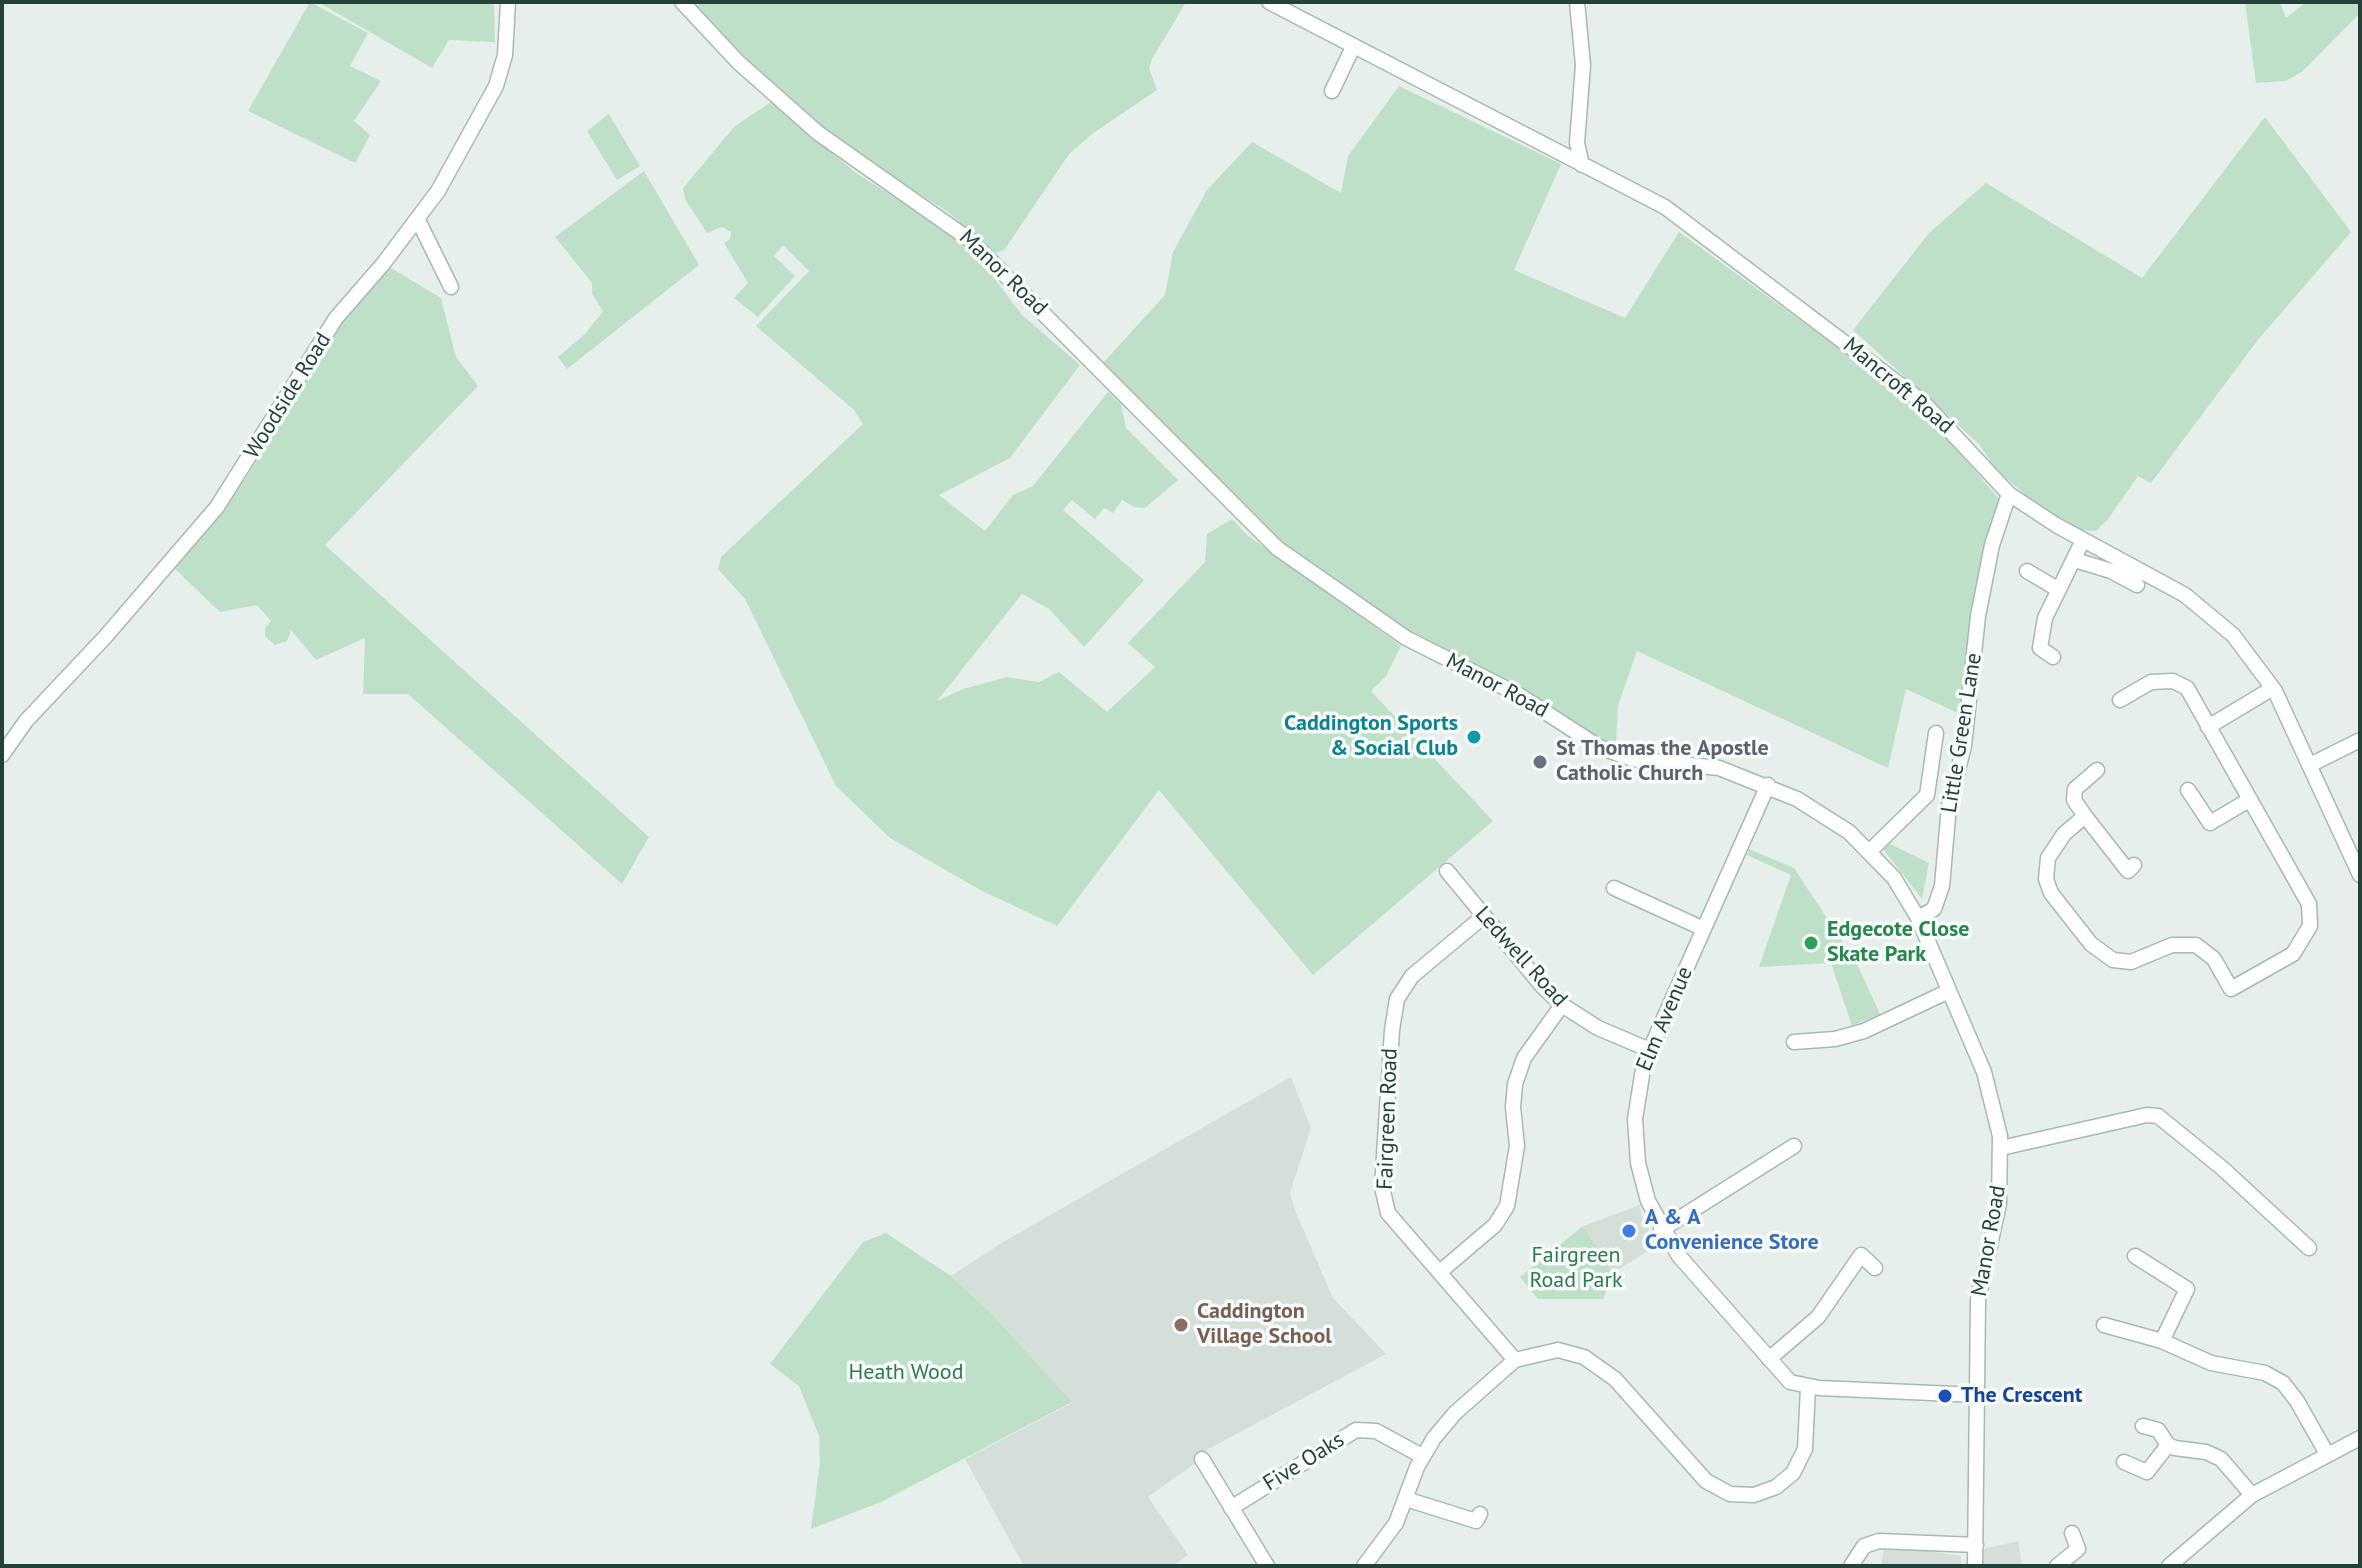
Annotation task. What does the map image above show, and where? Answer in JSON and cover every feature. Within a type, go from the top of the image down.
[{"type":"street","name":"Woodside Road","points":[[2,755],[26,721],[106,636],[217,507],[336,318],[418,220],[453,168],[492,96],[505,55],[508,2]]},
{"type":"street","name":"Manor Road","points":[[682,2],[738,62],[809,126],[847,156],[927,206],[970,240],[1277,548],[1406,638],[1519,695],[1599,747],[1632,759],[1719,768],[1768,785],[1825,815],[1871,850],[1894,878],[1918,918],[1989,1086],[2001,1148],[1999,1204],[1978,1300],[1975,1566]]},
{"type":"street","name":"Mancroft Road","points":[[1269,2],[1665,207],[1818,319],[1923,402],[2009,494],[2083,540],[2185,595],[2233,635],[2273,688],[2360,875]]},
{"type":"street","points":[[1577,2],[1583,65],[1577,143],[1582,165]]},
{"type":"street","points":[[1332,91],[1353,47]]},
{"type":"street","points":[[1562,156],[1577,143]]},
{"type":"street","points":[[418,220],[451,287]]},
{"type":"street","name":"Little Green Lane","points":[[1918,918],[1934,909],[1942,886],[1949,806],[1964,746],[1978,616],[1992,545],[2009,494]]},
{"type":"street","points":[[2053,657],[2034,649],[2045,618],[2083,540]]},
{"type":"street","points":[[2075,560],[2111,571],[2137,585]]},
{"type":"street","points":[[2027,571],[2059,590]]},
{"type":"street","points":[[2120,700],[2151,682],[2173,681],[2187,688],[2309,904],[2310,926],[2293,954],[2216,997]]},
{"type":"street","points":[[2208,727],[2273,688]]},
{"type":"street","points":[[1871,850],[1927,795],[1936,733]]},
{"type":"street","points":[[2310,765],[2360,740]]},
{"type":"street","points":[[2097,770],[2075,789],[2074,800],[2127,871]]},
{"type":"street","name":"Elm Avenue","points":[[1768,785],[1650,1050],[1636,1099],[1636,1140],[1642,1183],[1661,1230],[1679,1256],[1790,1382],[1808,1387],[1977,1395]]},
{"type":"street","points":[[2188,790],[2210,824],[2249,800]]},
{"type":"street","points":[[2085,816],[2055,845],[2048,858],[2046,879],[2058,903],[2091,944],[2121,962]]},
{"type":"street","name":"Ledwell Road","points":[[1447,871],[1543,987],[1562,1005],[1598,1028],[1650,1050]]},
{"type":"street","points":[[1614,888],[1704,929]]},
{"type":"street","name":"Fairgreen Road","points":[[1484,916],[1412,976],[1397,999],[1392,1030],[1382,1187],[1388,1213],[1515,1360]]},
{"type":"street","points":[[2108,974],[2121,962],[2139,960],[2172,945],[2196,945],[2214,959],[2231,989]]},
{"type":"street","points":[[1794,1042],[1835,1039],[1864,1031],[1949,991]]},
{"type":"street","points":[[1441,1271],[1495,1225],[1507,1206],[1517,1146],[1513,1107],[1515,1084],[1524,1058],[1562,1005]]},
{"type":"street","points":[[2001,1148],[2147,1115],[2158,1116],[2222,1168],[2309,1248]]},
{"type":"street","points":[[1661,1230],[1794,1146]]},
{"type":"street","points":[[1769,1359],[1818,1317],[1861,1255],[1875,1268]]},
{"type":"street","points":[[2135,1256],[2192,1291],[2162,1341]]},
{"type":"street","points":[[2104,1325],[2162,1341],[2211,1363],[2265,1373],[2283,1383],[2297,1401],[2327,1454]]},
{"type":"street","points":[[1364,1566],[1383,1545],[1406,1499],[1422,1456],[1455,1413],[1515,1360],[1558,1350],[1584,1357],[1614,1379],[1706,1481],[1730,1494],[1754,1495],[1776,1487],[1793,1473],[1805,1449],[1808,1387]]},
{"type":"street","points":[[2143,1426],[2161,1424],[2168,1445]]},
{"type":"street","name":"Five Oaks","points":[[1231,1508],[1356,1430],[1376,1431],[1422,1456]]},
{"type":"street","points":[[2169,1566],[2252,1495],[2360,1438]]},
{"type":"street","points":[[2168,1445],[2221,1459],[2252,1495]]},
{"type":"street","points":[[2124,1462],[2147,1472],[2168,1445]]},
{"type":"street","points":[[1202,1459],[1267,1566]]},
{"type":"street","points":[[1406,1499],[1477,1521]]},
{"type":"street","points":[[2057,1566],[2078,1549],[2072,1533]]},
{"type":"street","points":[[1851,1566],[1864,1546],[1879,1541],[1976,1545]]},
{"type":"shaded area","name":"Caddington Village School","points":[[1291,1077],[1311,1128],[1290,1193],[1296,1213],[1333,1298],[1386,1354],[1199,1454],[1201,1459],[1148,1497],[1188,1555],[1172,1566],[1024,1566],[965,1459],[1072,1403],[991,1313],[951,1276],[1003,1242]]},
{"type":"shaded area","points":[[1640,1205],[1654,1241],[1659,1244],[1613,1273],[1583,1226]]},
{"type":"shaded area","points":[[2018,1541],[2022,1566],[1983,1566],[1983,1549]]},
{"type":"shaded area","points":[[1900,1547],[1961,1556],[1961,1566],[1881,1566],[1884,1548]]},
{"type":"green space","points":[[310,2],[368,33],[350,66],[381,81],[354,121],[370,135],[355,163],[248,111]]},
{"type":"green space","points":[[318,2],[489,2],[494,5],[495,42],[449,40],[432,68]]},
{"type":"green space","points":[[700,2],[1186,2],[1149,68],[1157,90],[1092,134],[1069,154],[1005,249],[995,254],[948,212],[840,143],[767,80],[696,7]]},
{"type":"green space","points":[[2245,2],[2280,2],[2286,18],[2306,2],[2360,2],[2360,13],[2303,71],[2286,81],[2256,83]]},
{"type":"green space","points":[[1399,86],[1561,164],[1514,270],[1625,318],[1679,232],[1848,355],[1920,411],[1948,439],[1999,499],[1977,605],[1964,716],[1906,689],[1888,768],[1637,651],[1618,706],[1616,744],[1604,741],[1555,708],[1398,624],[1286,546],[1243,509],[1103,363],[1165,295],[1173,252],[1207,190],[1252,142],[1341,193],[1348,156]]},
{"type":"green space","points":[[771,102],[856,173],[955,235],[975,253],[1022,315],[1080,365],[1010,458],[939,495],[985,531],[1013,495],[1033,486],[1108,392],[1121,404],[1126,428],[1178,480],[1145,508],[1134,507],[1122,500],[1113,513],[1104,508],[1095,519],[1072,500],[1063,510],[1144,580],[1084,647],[1049,609],[1022,594],[937,701],[963,689],[1007,677],[1039,682],[1059,672],[1107,712],[1155,667],[1128,643],[1205,562],[1207,534],[1232,519],[1247,535],[1401,646],[1386,676],[1371,691],[1493,821],[1313,975],[1159,790],[1057,926],[980,890],[890,838],[836,786],[745,599],[718,569],[721,557],[863,424],[854,410],[756,326],[809,271],[783,245],[774,256],[795,276],[758,317],[734,298],[748,283],[724,243],[730,239],[731,232],[722,227],[707,233],[685,199],[683,188],[735,126]]},
{"type":"green space","points":[[609,114],[640,166],[617,180],[587,131]]},
{"type":"green space","points":[[2265,117],[2351,232],[2257,341],[2151,483],[2138,476],[2096,531],[2076,530],[2051,518],[1995,468],[1979,444],[1853,330],[1929,233],[1986,183],[2142,278]]},
{"type":"green space","points":[[644,171],[699,265],[567,369],[558,357],[585,334],[603,311],[592,294],[592,283],[555,237]]},
{"type":"green space","points":[[391,268],[441,298],[456,357],[478,386],[325,545],[649,837],[622,884],[408,694],[363,694],[365,638],[316,660],[291,630],[287,641],[275,645],[265,636],[265,628],[271,621],[257,605],[220,612],[174,568],[246,478],[350,309]]},
{"type":"green space","points":[[1890,844],[1929,863],[1922,899],[1883,849]]},
{"type":"green space","points":[[1749,849],[1794,868],[1857,964],[1880,1014],[1852,1026],[1831,963],[1759,967],[1791,875],[1747,855]]},
{"type":"green space","name":"Fairgreen Road Park","points":[[1583,1226],[1613,1273],[1603,1299],[1538,1299],[1520,1277]]},
{"type":"green space","name":"Heath Wood","points":[[886,1233],[951,1276],[991,1313],[1072,1402],[881,1502],[811,1529],[820,1462],[819,1436],[799,1386],[770,1364],[863,1242]]},
{"type":"place","name":"Caddington Sports & Social Club","points":[[1474,737]]},
{"type":"place","name":"St Thomas the Apostle Catholic Church","points":[[1540,762]]},
{"type":"place","name":"Edgecote Close Skate Park","points":[[1811,943]]},
{"type":"place","name":"A & A Convenience Store","points":[[1629,1231]]},
{"type":"place","name":"Caddington Village School","points":[[1181,1325]]},
{"type":"place","name":"The Crescent","points":[[1945,1396]]}]
